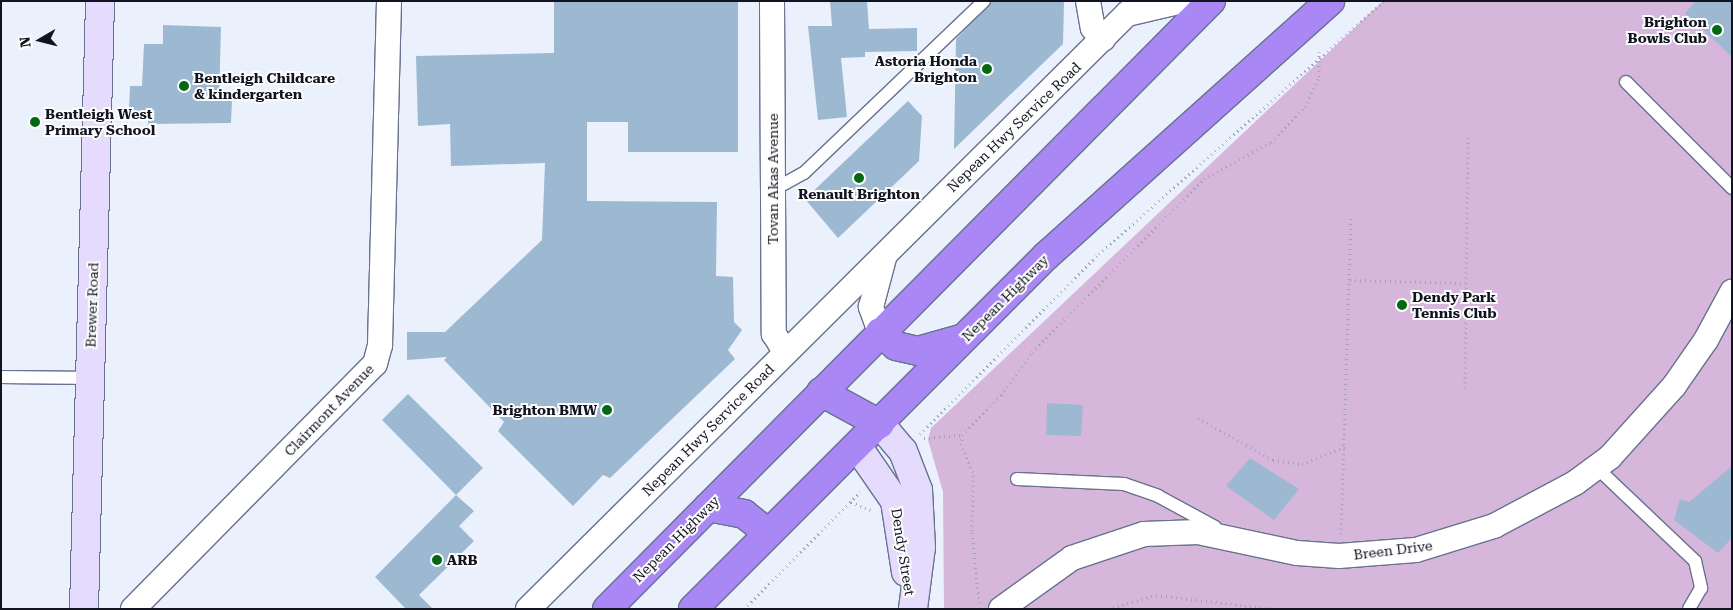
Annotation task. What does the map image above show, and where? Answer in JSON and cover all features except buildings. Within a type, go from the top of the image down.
[{"type":"highway","name":"Nepean Highway","points":[[607,609],[880,332],[1211,1]]},
{"type":"highway","name":"Nepean Highway","points":[[693,609],[1046,256],[1330,1]]},
{"type":"highway","points":[[880,332],[896,346],[918,351],[944,346],[970,333]]},
{"type":"highway","points":[[821,392],[880,424]]},
{"type":"highway","points":[[821,392],[857,446]]},
{"type":"highway","points":[[708,507],[744,514],[768,533]]},
{"type":"street","name":"Brewer Road","points":[[84,609],[100,1]]},
{"type":"street","name":"Clairmont Avenue","points":[[133,609],[375,364],[380,345],[389,1]]},
{"type":"street","name":"Tovan Akas Avenue","points":[[772,1],[774,334],[786,353]]},
{"type":"street","points":[[1088,1],[1093,28],[1104,39]]},
{"type":"street","points":[[1134,8],[1183,1]]},
{"type":"street","name":"Nepean Hwy Service Road","points":[[528,609],[1134,8]]},
{"type":"street","name":"Nepean Hwy Service Road","points":[[880,332],[873,319],[872,296],[887,251]]},
{"type":"street","name":"Breen Drive","points":[[1001,609],[1072,558],[1118,540],[1144,534],[1198,532],[1297,553],[1339,556],[1416,550],[1494,526],[1559,492],[1596,467],[1649,417],[1674,386],[1706,340],[1732,292]]},
{"type":"street","name":"Dendy Street","points":[[880,424],[906,456],[919,495],[921,547],[912,609]]},
{"type":"street","name":"Dendy Street","points":[[857,446],[885,482],[897,506],[912,609]]},
{"type":"lane","points":[[773,190],[804,173],[984,1]]},
{"type":"lane","points":[[1626,82],[1732,188]]},
{"type":"lane","points":[[1,377],[90,378]]},
{"type":"lane","points":[[1596,467],[1695,561],[1701,588],[1689,609]]},
{"type":"lane","points":[[1017,479],[1124,484],[1158,496],[1242,541]]},
{"type":"path","points":[[921,432],[1099,254],[1384,1]]},
{"type":"path","points":[[979,609],[972,531],[973,472],[961,445],[962,435],[1001,396],[1032,352],[1204,179],[1271,142],[1305,107],[1314,94],[1321,58],[1319,52]]},
{"type":"path","points":[[1465,388],[1468,134]]},
{"type":"path","points":[[1339,556],[1346,446],[1351,215]]},
{"type":"path","points":[[1350,280],[1466,283]]},
{"type":"path","points":[[1198,418],[1273,460],[1302,464],[1346,446]]},
{"type":"path","points":[[924,438],[962,435]]},
{"type":"path","points":[[744,609],[850,502]]},
{"type":"path","points":[[1108,609],[1156,595],[1274,609]]},
{"type":"shaded area","points":[[1383,1],[1732,1],[1732,609],[944,609],[943,492],[928,440],[931,428]]},
{"type":"place","name":"Brighton Bowls Club","points":[[1717,30]]},
{"type":"place","name":"Astoria Honda Brighton","points":[[987,69]]},
{"type":"place","name":"Bentleigh Childcare & kindergarten","points":[[184,86]]},
{"type":"place","name":"Bentleigh West Primary School","points":[[35,122]]},
{"type":"place","name":"Renault Brighton","points":[[859,178]]},
{"type":"place","name":"Dendy Park Tennis Club","points":[[1402,305]]},
{"type":"place","name":"Brighton BMW","points":[[607,410]]},
{"type":"place","name":"ARB","points":[[437,560]]}]
